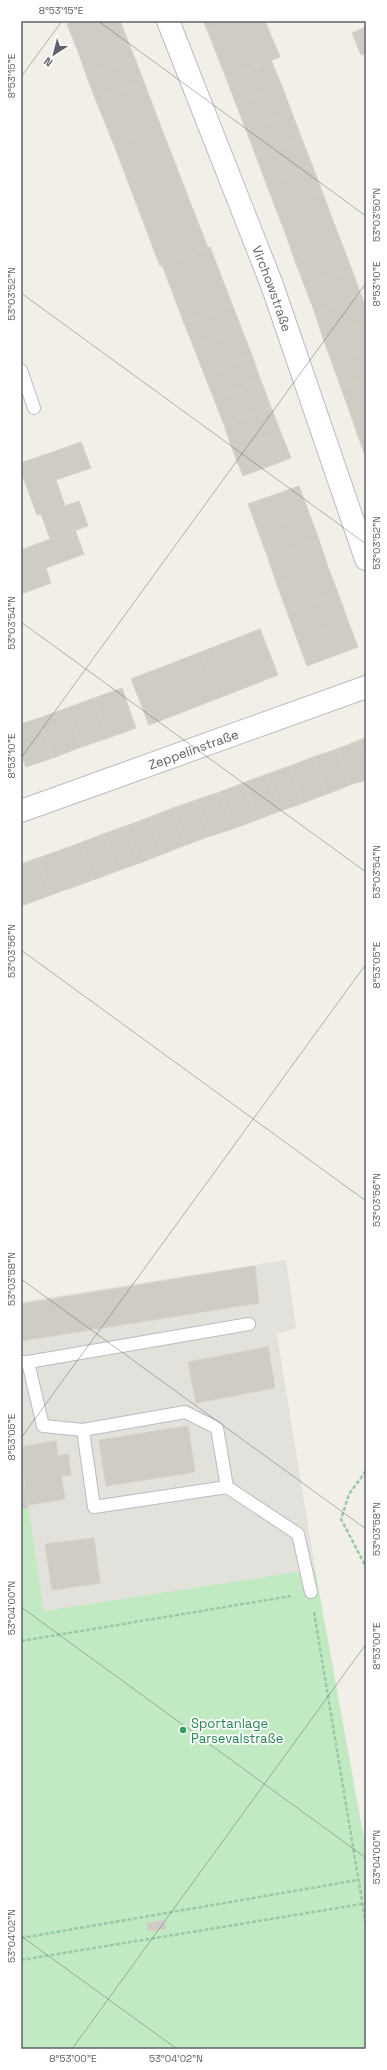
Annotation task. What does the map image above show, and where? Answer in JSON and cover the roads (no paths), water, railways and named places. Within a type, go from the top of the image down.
[{"type":"street","name":"Virchowstraße","points":[[168,21],[272,285],[366,559]]},
{"type":"street","name":"Zeppelinstraße","points":[[21,811],[366,687]]},
{"type":"lane","points":[[21,370],[34,408]]},
{"type":"lane","points":[[227,1487],[217,1428],[185,1412],[83,1430],[43,1426],[25,1362],[249,1324]]},
{"type":"lane","points":[[83,1430],[94,1507],[227,1487],[298,1534],[311,1592]]},
{"type":"place","name":"Sportanlage Parsevalstraße","points":[[183,1730]]}]
